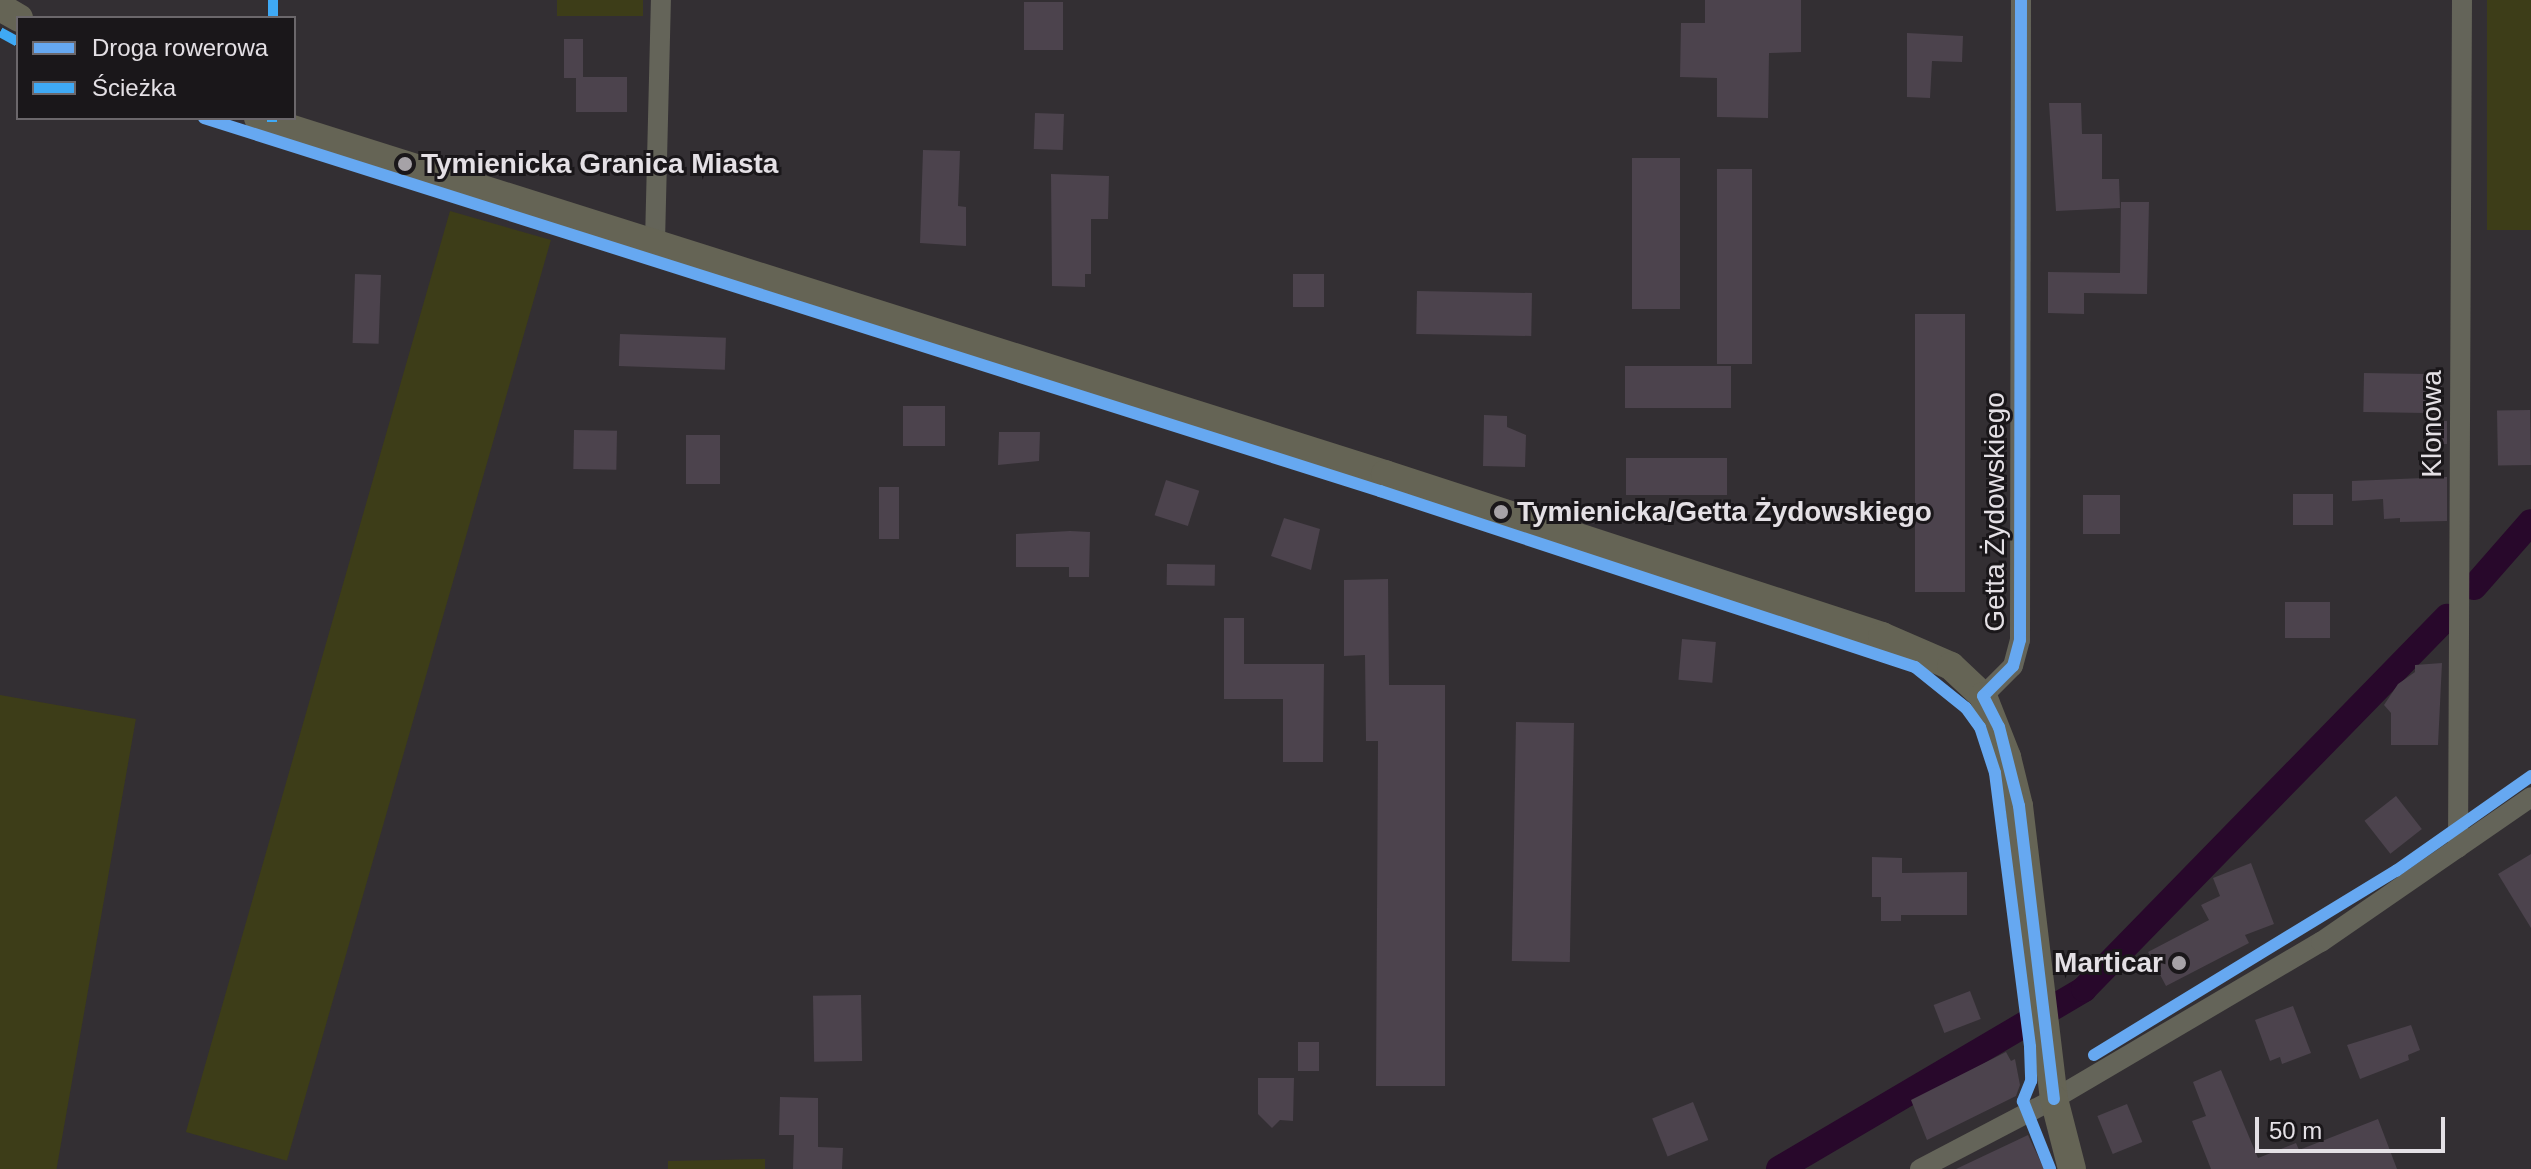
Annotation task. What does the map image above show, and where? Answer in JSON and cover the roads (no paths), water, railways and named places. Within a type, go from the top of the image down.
[{"type":"street","points":[[655,242],[661,0]]},
{"type":"street","name":"Getta Żydowskiego","points":[[1983,696],[2013,666],[2020,640],[2021,0]]},
{"type":"street","name":"Klonowa","points":[[2458,848],[2462,0]]},
{"type":"street","points":[[264,120],[655,242],[1882,636],[1951,666],[1983,696],[1999,727],[2019,806],[2054,1099],[2072,1169]]},
{"type":"street","points":[[1920,1169],[2054,1099],[2321,942],[2531,797]]},
{"type":"waterway","points":[[2474,587],[2531,522]]},
{"type":"waterway","points":[[1779,1169],[2084,989],[2447,617]]},
{"type":"place","name":"Tymienicka Granica Miasta","points":[[405,164]]},
{"type":"place","name":"Tymienicka/Getta Żydowskiego","points":[[1501,512]]},
{"type":"place","name":"Marticar","points":[[2179,963]]}]
